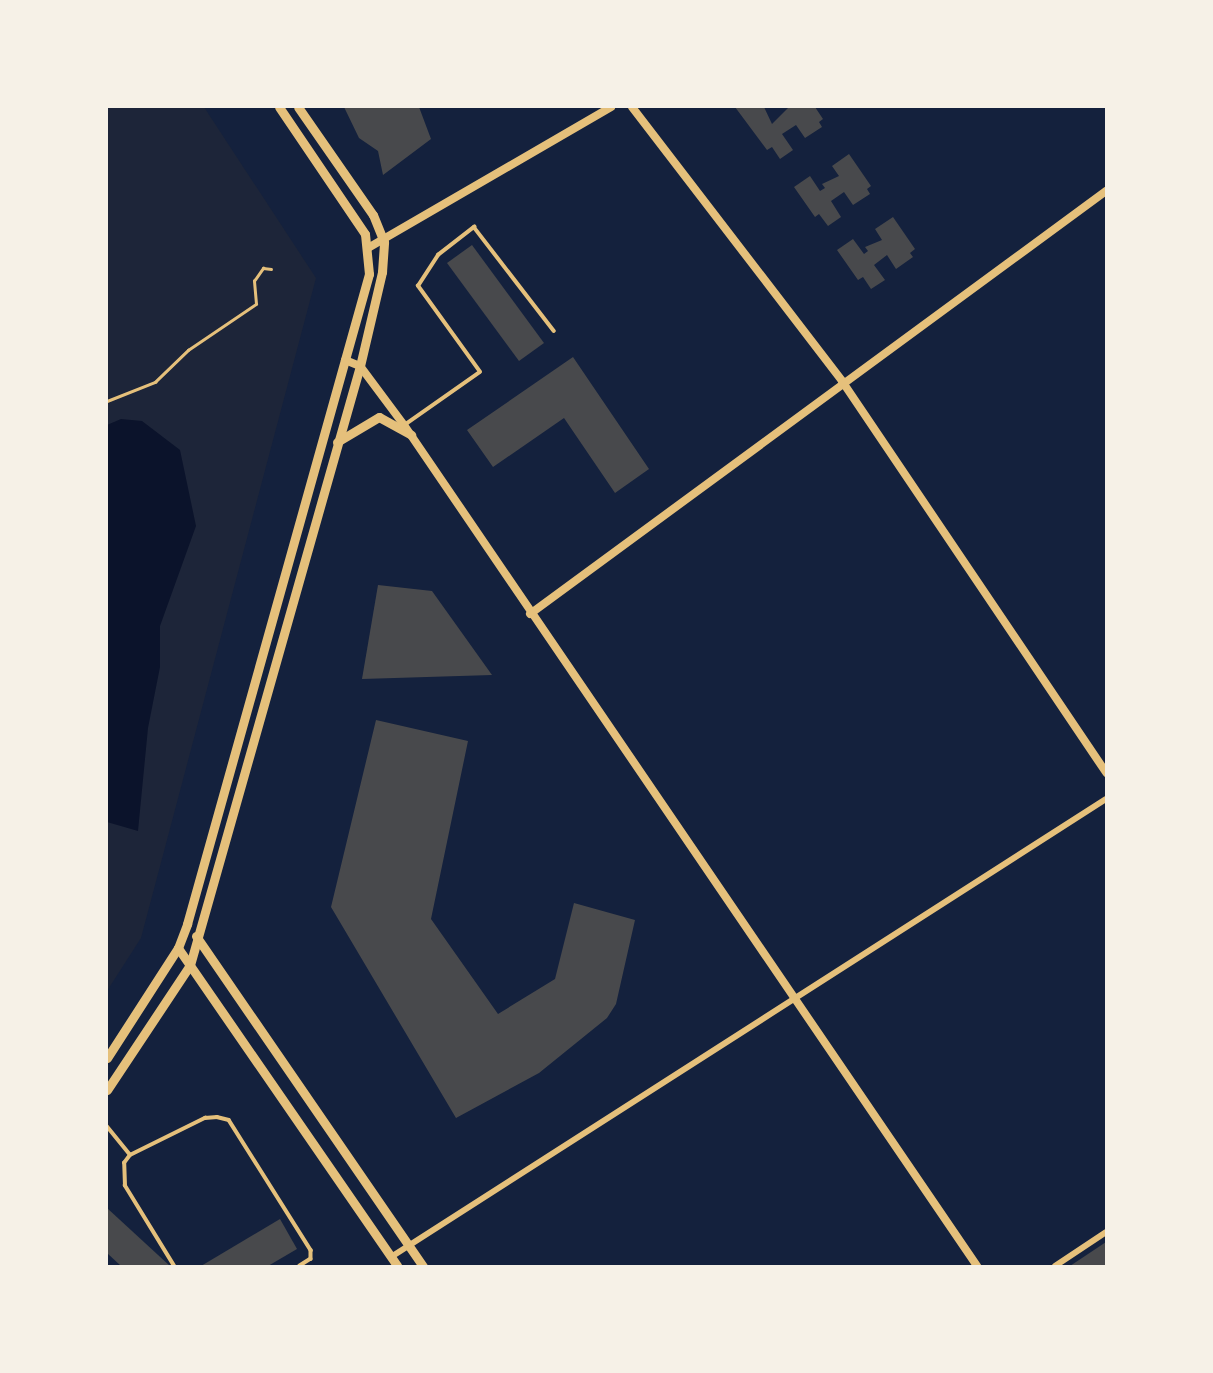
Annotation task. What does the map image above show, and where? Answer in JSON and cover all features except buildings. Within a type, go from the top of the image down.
[{"type":"main road","points":[[107,1058],[178,948],[187,924],[369,274],[368,248],[348,204],[279,107]]},
{"type":"main road","points":[[107,1090],[190,965],[360,366],[382,272],[384,242],[373,215],[298,107]]},
{"type":"main road","points":[[337,442],[379,417],[411,435]]},
{"type":"main road","points":[[187,924],[423,1266]]},
{"type":"main road","points":[[178,948],[397,1266]]},
{"type":"street","points":[[368,248],[384,242],[611,107]]},
{"type":"street","points":[[632,107],[842,381],[1106,772]]},
{"type":"street","points":[[530,614],[842,381],[1106,191]]},
{"type":"street","points":[[345,360],[360,366],[411,435],[530,614],[977,1266]]},
{"type":"street","points":[[391,1257],[1106,799]]},
{"type":"street","points":[[1055,1266],[1106,1232]]},
{"type":"lane","points":[[404,425],[480,372],[418,286],[438,255],[474,227],[555,331]]},
{"type":"lane","points":[[174,1266],[125,1186],[124,1163],[130,1155],[205,1118],[229,1120],[310,1250],[310,1259],[300,1266]]},
{"type":"lane","points":[[107,1126],[130,1155]]},
{"type":"path","points":[[107,401],[155,382],[188,350],[256,304],[254,282],[264,268],[271,269]]},
{"type":"shaded area","points":[[107,107],[204,107],[316,278],[141,938],[107,991]]},
{"type":"shaded area","points":[[121,419],[142,421],[180,450],[196,526],[160,626],[160,667],[148,728],[138,831],[107,822],[107,425]]}]
